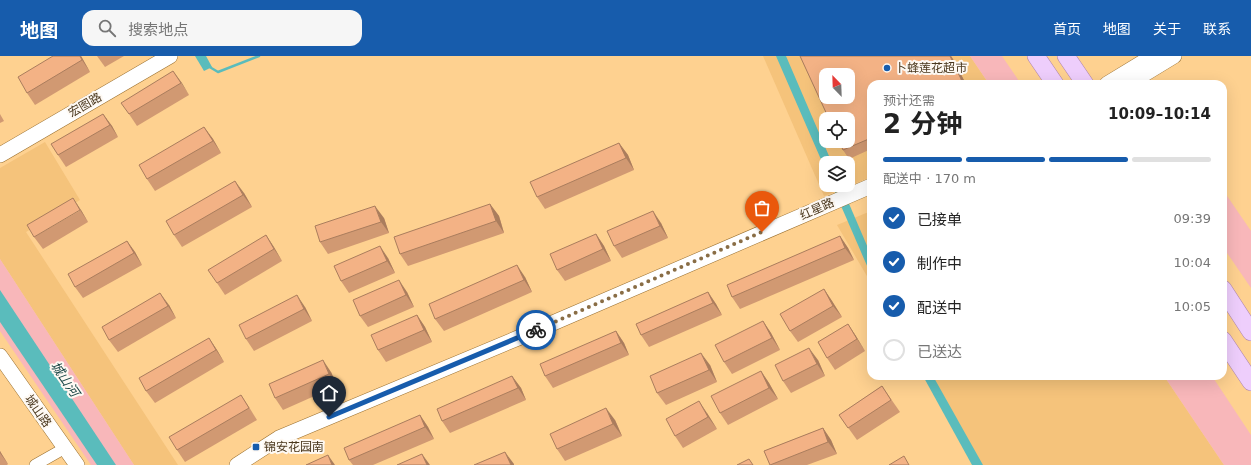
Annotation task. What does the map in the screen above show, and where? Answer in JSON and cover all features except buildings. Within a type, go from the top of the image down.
[{"type":"main road","name":"宏图路","points":[[0,155],[170,56]]},
{"type":"main road","points":[[1036,56],[1052,80]]},
{"type":"main road","points":[[1066,56],[1082,80]]},
{"type":"main road","points":[[1114,80],[1153,56]]},
{"type":"main road","points":[[1135,80],[1174,56]]},
{"type":"main road","name":"红星路","points":[[237,465],[279,438],[831,207],[852,198],[867,189]]},
{"type":"main road","name":"红星路","points":[[852,198],[867,196]]},
{"type":"main road","name":"红星路","points":[[253,465],[283,447],[522,346],[710,263],[831,207]]},
{"type":"main road","points":[[1227,295],[1251,332]]},
{"type":"main road","points":[[1227,346],[1251,382]]},
{"type":"main road","name":"城山路","points":[[0,356],[77,465]]},
{"type":"main road","name":"城山路","points":[[0,368],[67,465]]},
{"type":"street","points":[[36,465],[58,452]]},
{"type":"shaded area","points":[[763,56],[970,56],[986,80],[867,80],[867,179],[855,183],[855,156],[819,156],[819,185]]},
{"type":"shaded area","points":[[970,56],[1002,56],[1018,80],[986,80]]},
{"type":"shaded area","points":[[45,142],[80,200],[26,232],[178,465],[134,465],[0,259],[0,168]]},
{"type":"shaded area","points":[[822,192],[834,192],[824,196]]},
{"type":"shaded area","points":[[1227,196],[1251,231],[1251,288],[1227,253]]},
{"type":"shaded area","points":[[867,213],[867,276],[837,225]]},
{"type":"shaded area","points":[[0,259],[134,465],[91,465],[0,331]]},
{"type":"shaded area","points":[[928,380],[1167,380],[1224,465],[979,465]]},
{"type":"shaded area","points":[[1167,380],[1215,380],[1251,435],[1251,465],[1224,465]]},
{"type":"water","points":[[195,56],[206,56],[212,67],[204,71]]},
{"type":"water","points":[[776,56],[786,56],[819,133],[819,148],[826,148],[829,156],[819,156]]},
{"type":"water","points":[[835,192],[844,192],[867,246],[867,266]]},
{"type":"water","points":[[0,290],[116,465],[97,465],[0,322]]},
{"type":"water","points":[[925,380],[935,380],[983,465],[972,465]]},
{"type":"waterway","points":[[208,66],[218,72],[259,56]]},
{"type":"way so far","points":[[536,330],[762,232]]},
{"type":"place","name":"卜蜂莲花超市","points":[[887,68]]},
{"type":"place","name":"锦安花园南","points":[[256,447]]},
{"type":"route","points":[[329,417],[536,330]]},
{"type":"water label","name":"城山河","points":[[65,379]]}]
